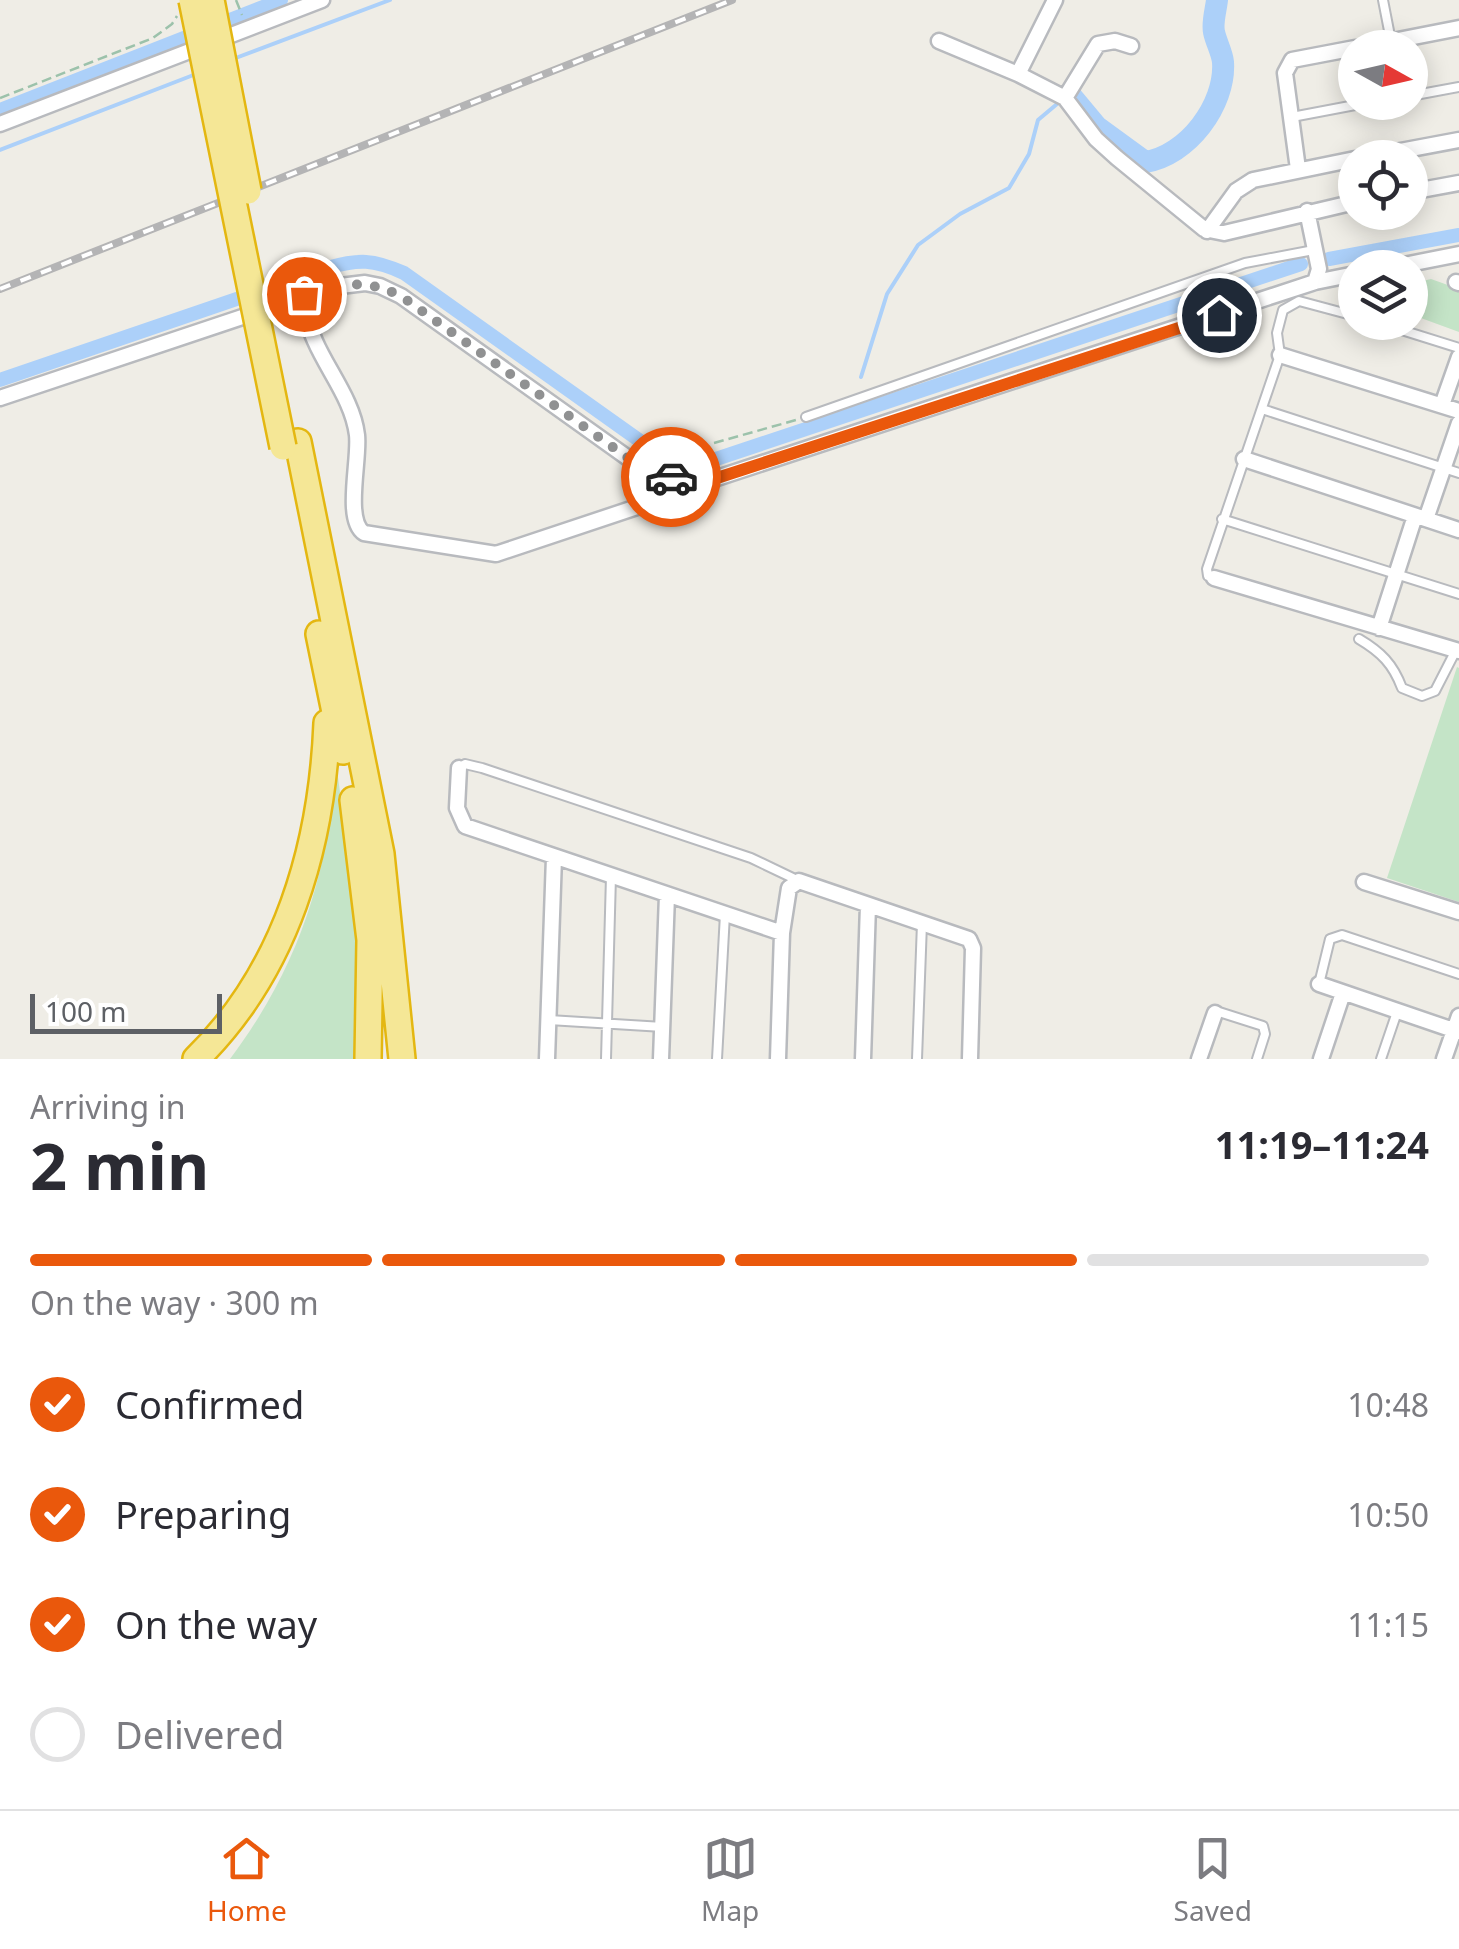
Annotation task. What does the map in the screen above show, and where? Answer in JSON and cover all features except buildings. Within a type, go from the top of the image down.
[{"type":"highway","points":[[210,0],[290,445],[338,685],[372,822],[382,944],[379,1059]]},
{"type":"highway","points":[[185,5],[290,445]]},
{"type":"highway","points":[[196,1059],[260,978],[301,888],[318,814],[338,685]]},
{"type":"highway","points":[[338,685],[370,940],[368,1059]]},
{"type":"highway","points":[[338,685],[381,854],[402,1059]]},
{"type":"street","points":[[0,124],[322,0]]},
{"type":"street","points":[[1018,74],[1055,0]]},
{"type":"street","points":[[1428,34],[1459,28]]},
{"type":"street","points":[[939,41],[1065,98],[1117,158],[1207,231],[1224,233],[1338,205]]},
{"type":"street","points":[[1065,98],[1098,44],[1116,41],[1131,46]]},
{"type":"street","points":[[1298,169],[1284,72],[1292,60],[1338,51]]},
{"type":"street","points":[[1428,146],[1459,140]]},
{"type":"street","points":[[1207,231],[1243,185],[1338,162]]},
{"type":"street","points":[[1428,189],[1459,183]]},
{"type":"street","points":[[1307,211],[1319,270],[1315,282]]},
{"type":"street","points":[[1428,260],[1459,254]]},
{"type":"street","points":[[0,398],[304,294],[365,283],[401,296],[628,458],[686,481],[717,478],[1338,277]]},
{"type":"street","points":[[304,294],[312,337],[356,426],[354,524],[364,533],[496,554],[668,498],[686,481]]},
{"type":"street","points":[[1280,355],[1459,411]]},
{"type":"street","points":[[1442,405],[1459,356]]},
{"type":"street","points":[[1380,628],[1396,574],[1444,468],[1459,423]]},
{"type":"street","points":[[1244,460],[1459,530]]},
{"type":"street","points":[[1214,578],[1458,651]]},
{"type":"street","points":[[459,768],[457,808],[466,826],[782,933]]},
{"type":"street","points":[[548,1059],[554,857]]},
{"type":"street","points":[[778,1059],[782,933],[789,888],[799,881],[965,937],[973,948],[970,1059]]},
{"type":"street","points":[[1364,882],[1459,912]]},
{"type":"street","points":[[661,1059],[667,895]]},
{"type":"street","points":[[864,1059],[868,904]]},
{"type":"street","points":[[1319,984],[1397,1012],[1458,1026],[1444,1059]]},
{"type":"street","points":[[1320,1059],[1343,993]]},
{"type":"street","points":[[1198,1059],[1215,1013]]},
{"type":"lane","points":[[1383,0],[1389,30]]},
{"type":"lane","points":[[1428,92],[1459,86]]},
{"type":"lane","points":[[1291,117],[1338,108]]},
{"type":"lane","points":[[806,417],[1246,262],[1315,250]]},
{"type":"lane","points":[[1214,578],[1208,576],[1207,569],[1280,355],[1278,333],[1284,310],[1293,303],[1310,302],[1338,311]]},
{"type":"lane","points":[[1428,338],[1459,348]]},
{"type":"lane","points":[[1262,409],[1459,473]]},
{"type":"lane","points":[[1222,519],[1459,594]]},
{"type":"lane","points":[[1358,639],[1378,650],[1394,667],[1402,688],[1422,696],[1434,690],[1458,651]]},
{"type":"lane","points":[[459,768],[464,764],[482,768],[750,858],[799,881]]},
{"type":"lane","points":[[606,1059],[611,876]]},
{"type":"lane","points":[[717,1059],[724,914]]},
{"type":"lane","points":[[917,1059],[922,923]]},
{"type":"lane","points":[[1319,984],[1330,940],[1342,935],[1459,974]]},
{"type":"lane","points":[[1215,1013],[1221,1011],[1263,1026],[1265,1034],[1257,1059]]},
{"type":"lane","points":[[1381,1059],[1397,1012]]},
{"type":"lane","points":[[549,1020],[663,1027]]},
{"type":"path","points":[[236,0],[239,8]]},
{"type":"path","points":[[0,98],[153,38],[172,24],[185,5]]},
{"type":"path","points":[[714,443],[806,417]]},
{"type":"green space","points":[[1428,280],[1459,289],[1459,332],[1428,321]]},
{"type":"green space","points":[[1459,668],[1459,902],[1387,878]]},
{"type":"green space","points":[[337,770],[360,940],[356,1059],[230,1059],[274,991],[304,922],[325,850]]},
{"type":"waterway","points":[[0,110],[281,0]]},
{"type":"waterway","points":[[233,59],[390,0]]},
{"type":"waterway","points":[[1072,97],[1097,127],[1145,162],[1175,150],[1201,126],[1218,95],[1223,62],[1214,28],[1217,0]]},
{"type":"waterway","points":[[0,150],[196,74]]},
{"type":"waterway","points":[[861,377],[887,294],[918,245],[960,214],[1009,188],[1029,154],[1038,120],[1057,104]]},
{"type":"waterway","points":[[1329,259],[1459,235]]},
{"type":"waterway","points":[[0,380],[327,268],[366,262],[404,273],[650,448],[713,460],[1301,264]]},
{"type":"railway","points":[[0,289],[732,0]]},
{"type":"way so far","points":[[304,294],[365,283],[401,296],[628,458],[671,477]]},
{"type":"route","points":[[671,477],[686,481],[717,478],[1219,315]]}]
